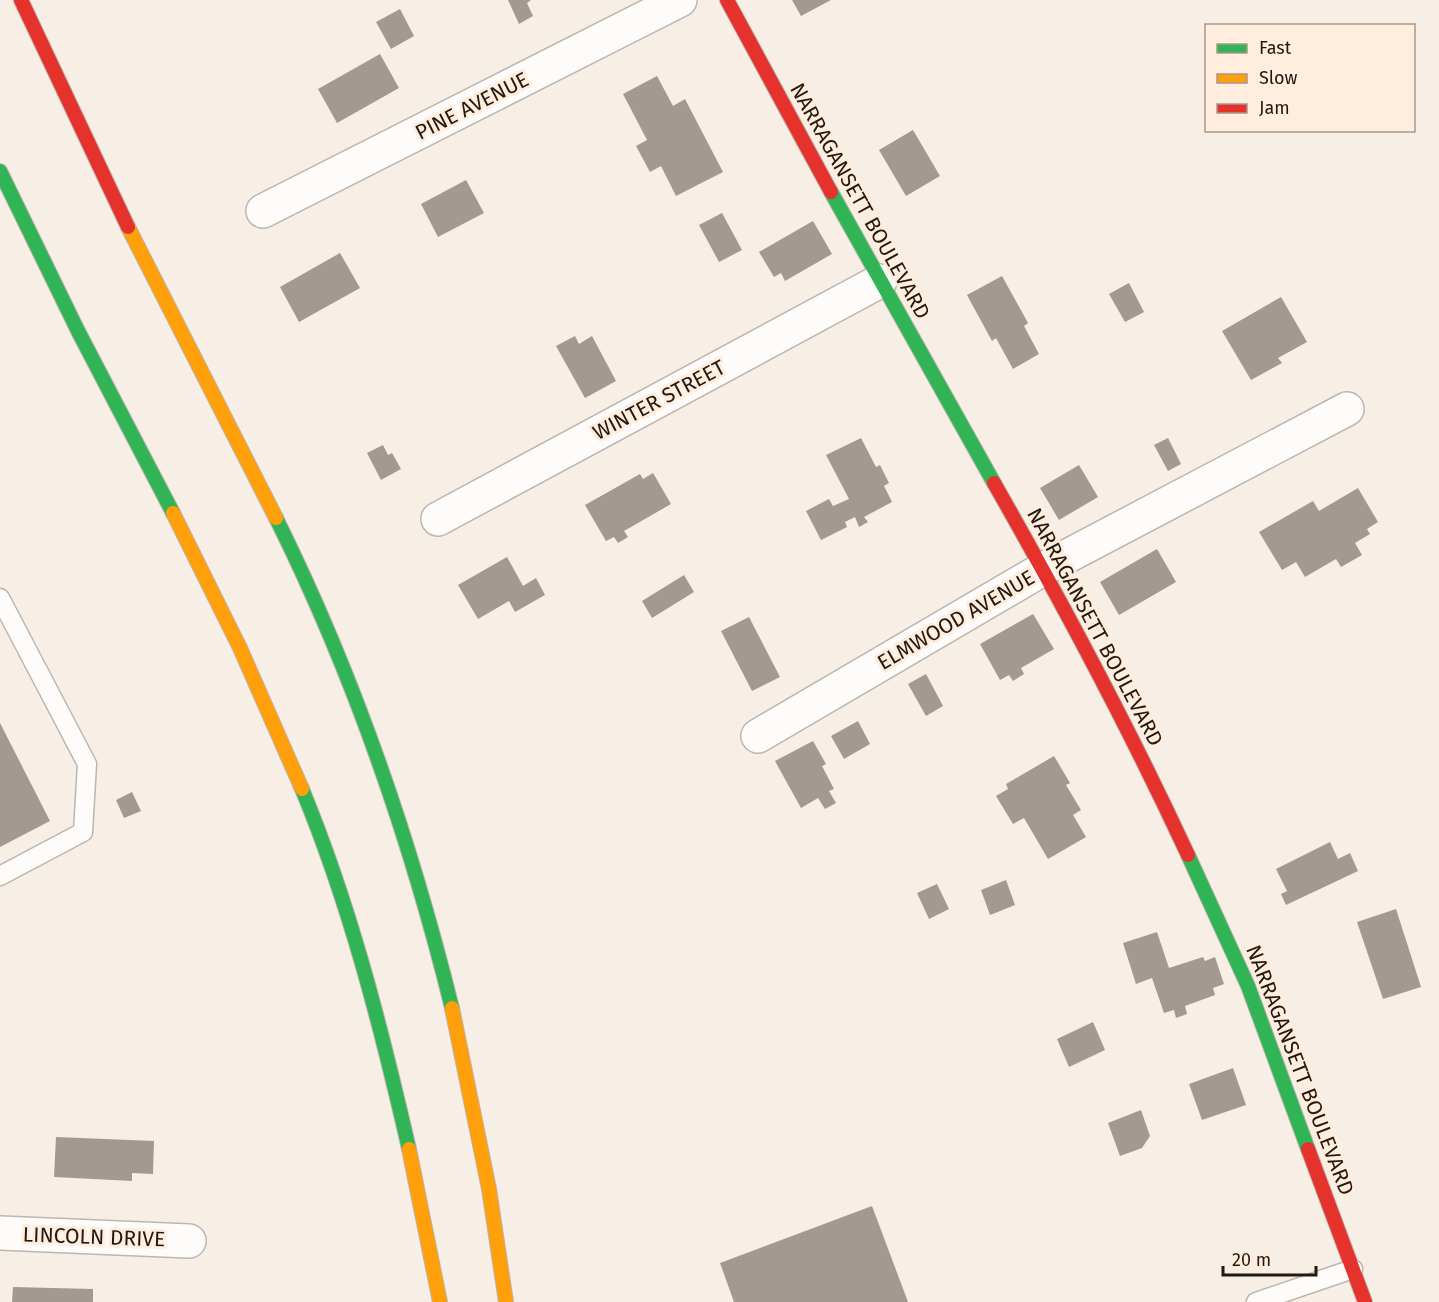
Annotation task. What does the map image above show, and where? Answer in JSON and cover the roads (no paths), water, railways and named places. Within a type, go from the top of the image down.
[{"type":"main road","points":[[21,0],[151,274],[303,576],[348,676],[391,789],[425,896],[463,1056],[488,1180],[506,1302]]},
{"type":"main road","name":"NARRAGANSETT BOULEVARD","points":[[727,0],[880,281],[1043,569],[1162,799],[1248,986],[1365,1302]]},
{"type":"main road","points":[[0,171],[90,355],[218,605],[267,708],[311,810],[350,921],[379,1026],[429,1238],[440,1302]]},
{"type":"street","name":"PINE AVENUE","points":[[263,211],[680,0]]},
{"type":"street","name":"WINTER STREET","points":[[438,519],[880,281]]},
{"type":"street","name":"ELMWOOD AVENUE","points":[[758,736],[1043,569],[1347,409]]},
{"type":"street","name":"LINCOLN DRIVE","points":[[0,1233],[189,1241]]},
{"type":"lane","points":[[0,598],[87,764],[83,832],[0,876]]},
{"type":"lane","points":[[1265,1301],[1353,1269]]}]
